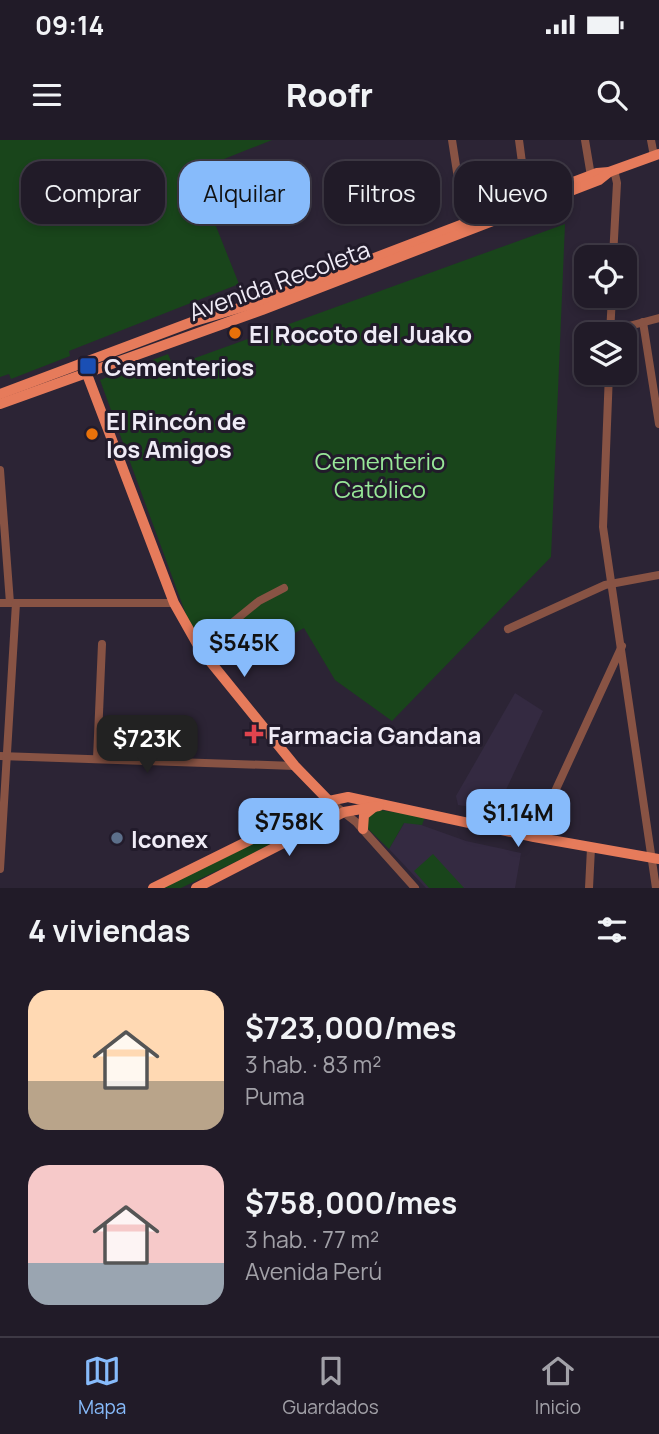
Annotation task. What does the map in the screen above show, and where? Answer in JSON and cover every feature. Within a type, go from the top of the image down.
[{"type":"main road","name":"Avenida Recoleta","points":[[572,183],[656,155]]},
{"type":"main road","name":"Avenida Recoleta","points":[[0,404],[503,218],[599,180],[611,171]]},
{"type":"main road","name":"Avenida Recoleta","points":[[0,394],[203,318],[258,302],[465,224]]},
{"type":"main road","points":[[82,362],[174,603],[200,649],[295,766],[329,801]]},
{"type":"main road","points":[[153,888],[329,801],[357,797],[379,806],[591,848],[656,858]]},
{"type":"main road","points":[[313,828],[328,809],[329,801]]},
{"type":"main road","points":[[196,888],[344,811],[379,806]]},
{"type":"main road","points":[[363,829],[364,815],[379,806]]},
{"type":"street","points":[[452,140],[455,161]]},
{"type":"street","points":[[519,140],[522,161]]},
{"type":"street","points":[[585,140],[591,176]]},
{"type":"street","points":[[651,140],[656,155]]},
{"type":"street","points":[[611,171],[617,183],[614,245]]},
{"type":"street","points":[[637,324],[659,318]]},
{"type":"street","points":[[643,322],[659,424]]},
{"type":"street","points":[[607,385],[602,515],[656,858],[656,888]]},
{"type":"street","points":[[0,472],[2,535],[13,603],[0,869]]},
{"type":"street","points":[[508,629],[611,583],[659,576]]},
{"type":"street","points":[[200,649],[259,601],[284,588]]},
{"type":"street","points":[[0,603],[174,603]]},
{"type":"street","points":[[97,759],[102,644]]},
{"type":"street","points":[[534,837],[621,646]]},
{"type":"street","points":[[4,756],[295,766]]},
{"type":"street","points":[[329,801],[363,829],[415,888]]},
{"type":"street","points":[[589,888],[591,848]]},
{"type":"shaded area","points":[[515,693],[543,711],[496,811],[458,805],[456,796]]},
{"type":"shaded area","points":[[410,821],[466,841],[521,853],[515,888],[426,888],[389,849],[405,822]]},
{"type":"green space","points":[[0,140],[272,140],[219,161],[179,161],[179,224],[215,224],[239,284],[69,351],[70,356],[11,379],[9,374],[0,377]]},
{"type":"green space","name":"Cementerio Católico","points":[[565,224],[551,557],[392,721],[335,680],[304,628],[267,648],[255,628],[210,649],[188,620],[100,380],[168,354],[173,366]]},
{"type":"green space","points":[[324,806],[313,820],[250,855],[181,888],[158,888]]},
{"type":"green space","points":[[374,809],[425,817],[422,825],[404,823],[389,849],[367,828],[367,818]]},
{"type":"green space","points":[[433,854],[464,888],[429,888],[414,871]]},
{"type":"place","name":"El Rocoto del Juako","points":[[235,333]]},
{"type":"place","name":"Cementerios","points":[[88,366]]},
{"type":"place","name":"El Rincón de los Amigos","points":[[92,434]]},
{"type":"place","name":"Farmacia Gandana","points":[[254,734]]},
{"type":"place","name":"Iconex","points":[[117,838]]}]
